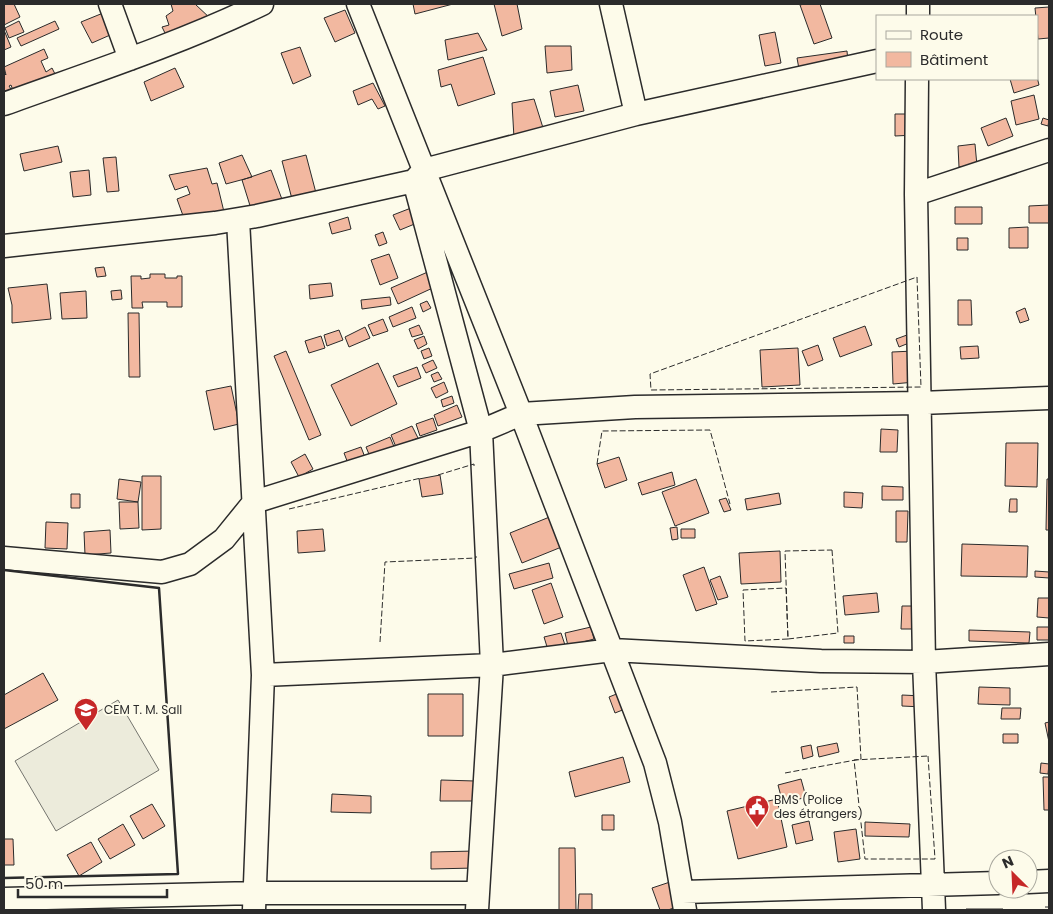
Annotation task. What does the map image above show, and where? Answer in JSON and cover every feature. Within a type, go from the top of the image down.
[{"type":"street","points":[[110,4],[130,59]]},
{"type":"street","points":[[4,104],[130,59],[235,10],[262,4]]},
{"type":"street","points":[[358,4],[419,175],[521,414],[655,763],[670,822],[684,901],[988,883]]},
{"type":"street","points":[[611,4],[636,114]]},
{"type":"street","points":[[4,246],[238,220],[419,175],[636,114],[876,61]]},
{"type":"street","points":[[917,80],[916,194],[924,662],[934,910]]},
{"type":"street","points":[[916,194],[1049,150]]},
{"type":"street","points":[[4,899],[477,902],[492,665],[481,431],[419,175]]},
{"type":"street","points":[[238,220],[264,675],[255,902]]},
{"type":"street","points":[[4,558],[162,572],[190,564],[224,538],[254,502],[481,431],[521,414],[635,407],[920,403],[1049,398]]},
{"type":"street","points":[[264,675],[492,665],[612,650],[821,661],[924,662],[1049,654]]},
{"type":"shaded area","points":[[118,700],[159,770],[56,831],[15,761]]},
{"type":"building","points":[[4,4],[14,4],[20,17],[4,25]]},
{"type":"building","points":[[171,4],[195,4],[211,19],[167,37],[162,27],[169,25],[166,16],[173,11]]},
{"type":"building","points":[[413,4],[453,4],[415,14]]},
{"type":"building","points":[[494,4],[517,4],[522,29],[502,36]]},
{"type":"building","points":[[820,4],[832,38],[814,44],[800,5]]},
{"type":"building","points":[[1049,7],[1049,38],[1038,39],[1038,15],[1036,15],[1035,8]]},
{"type":"building","points":[[345,10],[355,33],[335,42],[324,18]]},
{"type":"building","points":[[108,11],[117,32],[92,43],[81,22]]},
{"type":"building","points":[[19,21],[24,32],[9,38],[5,28]]},
{"type":"building","points":[[55,21],[59,29],[21,46],[17,38]]},
{"type":"building","points":[[4,30],[11,47],[4,50]]},
{"type":"building","points":[[775,32],[781,63],[765,66],[759,35]]},
{"type":"building","points":[[478,33],[487,50],[448,60],[445,40]]},
{"type":"building","points":[[545,46],[571,46],[572,70],[547,73]]},
{"type":"building","points":[[300,47],[311,76],[293,84],[281,53]]},
{"type":"building","points":[[44,49],[48,58],[41,61],[46,72],[52,68],[57,78],[15,96],[11,85],[9,86],[11,89],[4,92],[4,73],[6,75],[4,67]]},
{"type":"building","points":[[847,51],[848,62],[799,69],[797,58]]},
{"type":"building","points":[[483,57],[495,94],[458,106],[451,84],[441,87],[438,70]]},
{"type":"building","points":[[175,68],[184,87],[151,101],[144,82]]},
{"type":"building","points":[[1010,80],[1038,80],[1039,85],[1014,93]]},
{"type":"building","points":[[373,83],[385,106],[378,109],[372,99],[358,105],[353,91]]},
{"type":"building","points":[[578,85],[584,111],[555,117],[550,91]]},
{"type":"building","points":[[1034,95],[1039,119],[1016,125],[1011,101]]},
{"type":"building","points":[[534,99],[544,131],[514,138],[512,103]]},
{"type":"building","points":[[895,114],[915,114],[915,135],[895,136]]},
{"type":"building","points":[[1006,118],[1013,136],[988,146],[981,128]]},
{"type":"building","points":[[1043,118],[1049,120],[1048,126],[1041,124]]},
{"type":"building","points":[[975,144],[977,166],[959,167],[958,146]]},
{"type":"building","points":[[58,146],[62,162],[24,171],[20,154]]},
{"type":"building","points":[[242,155],[252,177],[226,184],[219,163]]},
{"type":"building","points":[[306,155],[316,193],[292,199],[282,161]]},
{"type":"building","points":[[116,157],[119,191],[107,192],[103,158]]},
{"type":"building","points":[[207,168],[212,184],[217,183],[225,216],[186,224],[177,199],[190,194],[187,186],[175,190],[169,175]]},
{"type":"building","points":[[89,170],[91,195],[73,197],[70,172]]},
{"type":"building","points":[[271,170],[283,202],[252,212],[242,180]]},
{"type":"building","points":[[1049,205],[1049,223],[1029,223],[1029,206]]},
{"type":"building","points":[[955,207],[982,207],[982,224],[955,224]]},
{"type":"building","points":[[411,208],[417,223],[400,230],[393,215]]},
{"type":"building","points":[[348,217],[351,229],[332,234],[329,223]]},
{"type":"building","points":[[1028,227],[1028,248],[1009,248],[1009,228]]},
{"type":"building","points":[[383,232],[387,243],[379,246],[375,235]]},
{"type":"building","points":[[957,238],[968,238],[968,250],[957,250]]},
{"type":"building","points":[[389,254],[398,278],[380,285],[371,260]]},
{"type":"building","points":[[104,267],[106,276],[97,277],[95,268]]},
{"type":"building","points":[[430,271],[437,286],[398,304],[391,288]]},
{"type":"building","points":[[150,274],[165,274],[165,278],[182,276],[182,307],[167,307],[167,302],[142,302],[143,308],[132,308],[131,276],[141,276],[141,279],[150,278]]},
{"type":"building","points":[[331,283],[333,296],[310,299],[309,285]]},
{"type":"building","points":[[47,284],[51,319],[12,323],[12,305],[8,288]]},
{"type":"building","points":[[121,290],[122,299],[112,300],[111,291]]},
{"type":"building","points":[[86,291],[87,318],[62,319],[60,293]]},
{"type":"building","points":[[390,297],[391,305],[362,309],[361,300]]},
{"type":"building","points":[[958,300],[971,300],[972,325],[958,325]]},
{"type":"building","points":[[427,301],[431,308],[423,312],[420,304]]},
{"type":"building","points":[[412,307],[416,318],[393,327],[389,317]]},
{"type":"building","points":[[1025,308],[1029,320],[1020,323],[1016,312]]},
{"type":"building","points":[[128,313],[139,313],[140,377],[129,377]]},
{"type":"building","points":[[383,319],[388,331],[373,336],[368,325]]},
{"type":"building","points":[[419,325],[423,334],[412,337],[409,329]]},
{"type":"building","points":[[865,326],[872,345],[840,357],[833,338]]},
{"type":"building","points":[[365,327],[370,338],[349,347],[345,337]]},
{"type":"building","points":[[339,330],[343,340],[327,346],[324,335]]},
{"type":"building","points":[[907,335],[909,343],[899,347],[896,339]]},
{"type":"building","points":[[321,336],[325,348],[309,353],[305,341]]},
{"type":"building","points":[[424,336],[427,344],[418,349],[414,340]]},
{"type":"building","points":[[818,345],[823,360],[808,366],[802,351]]},
{"type":"building","points":[[978,346],[979,358],[961,359],[960,347]]},
{"type":"building","points":[[429,348],[432,356],[424,359],[421,351]]},
{"type":"building","points":[[798,348],[800,385],[762,387],[760,350]]},
{"type":"building","points":[[286,351],[321,435],[309,440],[274,356]]},
{"type":"building","points":[[914,351],[915,382],[893,384],[892,352]]},
{"type":"building","points":[[433,360],[437,368],[426,373],[422,365]]},
{"type":"building","points":[[378,363],[397,404],[351,426],[331,385]]},
{"type":"building","points":[[417,367],[421,378],[398,387],[393,376]]},
{"type":"building","points":[[438,372],[442,379],[434,382],[431,375]]},
{"type":"building","points":[[444,382],[448,392],[436,398],[431,388]]},
{"type":"building","points":[[231,386],[239,424],[214,430],[206,391]]},
{"type":"building","points":[[452,396],[454,403],[443,407],[441,400]]},
{"type":"building","points":[[457,405],[462,417],[438,426],[434,415]]},
{"type":"building","points":[[433,418],[437,430],[420,436],[416,424]]},
{"type":"building","points":[[412,426],[418,438],[396,447],[391,435]]},
{"type":"building","points":[[881,429],[898,430],[897,452],[880,452]]},
{"type":"building","points":[[390,437],[395,449],[371,459],[366,447]]},
{"type":"building","points":[[1006,443],[1038,443],[1037,487],[1005,486]]},
{"type":"building","points":[[361,447],[366,460],[349,466],[344,453]]},
{"type":"building","points":[[305,454],[313,469],[299,477],[291,462]]},
{"type":"building","points":[[619,457],[627,480],[605,488],[597,464]]},
{"type":"building","points":[[672,472],[675,485],[642,495],[638,483]]},
{"type":"building","points":[[440,475],[443,494],[422,497],[419,479]]},
{"type":"building","points":[[142,476],[161,476],[161,529],[142,530]]},
{"type":"building","points":[[119,479],[141,482],[138,502],[117,499]]},
{"type":"building","points":[[696,479],[709,513],[675,526],[662,492]]},
{"type":"building","points":[[1047,479],[1049,479],[1049,530],[1046,530]]},
{"type":"building","points":[[882,486],[903,487],[903,500],[882,500]]},
{"type":"building","points":[[844,492],[863,493],[862,508],[844,507]]},
{"type":"building","points":[[779,493],[781,504],[747,510],[745,499]]},
{"type":"building","points":[[71,494],[80,494],[80,508],[71,508]]},
{"type":"building","points":[[726,498],[731,510],[724,512],[719,500]]},
{"type":"building","points":[[1010,499],[1017,499],[1017,512],[1009,512]]},
{"type":"building","points":[[119,502],[138,502],[139,528],[120,529]]},
{"type":"building","points":[[896,511],[908,511],[907,542],[896,542]]},
{"type":"building","points":[[552,516],[564,546],[522,563],[510,533]]},
{"type":"building","points":[[46,522],[68,523],[67,549],[45,548]]},
{"type":"building","points":[[677,527],[678,539],[672,540],[670,528]]},
{"type":"building","points":[[323,529],[325,551],[298,553],[297,531]]},
{"type":"building","points":[[681,529],[695,529],[695,538],[681,538]]},
{"type":"building","points":[[110,530],[111,553],[85,555],[84,532]]},
{"type":"building","points":[[962,544],[1028,546],[1027,577],[961,576]]},
{"type":"building","points":[[780,551],[781,582],[741,584],[739,553]]},
{"type":"building","points":[[549,563],[553,578],[514,589],[509,574]]},
{"type":"building","points":[[704,567],[717,604],[696,611],[683,575]]},
{"type":"building","points":[[1035,571],[1049,572],[1049,578],[1035,577]]},
{"type":"building","points":[[720,576],[728,597],[718,600],[710,580]]},
{"type":"building","points":[[551,583],[563,617],[544,624],[532,590]]},
{"type":"building","points":[[877,593],[879,612],[845,615],[843,596]]},
{"type":"building","points":[[1038,598],[1049,598],[1049,618],[1037,617]]},
{"type":"building","points":[[902,606],[913,606],[913,629],[901,629]]},
{"type":"building","points":[[591,627],[594,639],[568,646],[565,633]]},
{"type":"building","points":[[1037,627],[1049,627],[1049,640],[1037,640]]},
{"type":"building","points":[[969,630],[1030,632],[1029,643],[969,641]]},
{"type":"building","points":[[561,633],[565,645],[548,650],[544,637]]},
{"type":"building","points":[[844,636],[854,636],[854,643],[844,643]]},
{"type":"building","points":[[43,673],[58,700],[4,729],[4,695]]},
{"type":"building","points":[[979,687],[1010,688],[1010,705],[978,704]]},
{"type":"building","points":[[624,691],[630,707],[615,713],[609,697]]},
{"type":"building","points":[[428,694],[463,694],[463,736],[428,736]]},
{"type":"building","points":[[902,695],[923,696],[923,707],[902,706]]},
{"type":"building","points":[[1002,708],[1021,708],[1020,719],[1001,719]]},
{"type":"building","points":[[1049,722],[1049,742],[1045,723]]},
{"type":"building","points":[[1003,734],[1018,734],[1018,743],[1003,743]]},
{"type":"building","points":[[837,743],[839,752],[819,757],[817,747]]},
{"type":"building","points":[[811,745],[813,756],[803,759],[801,747]]},
{"type":"building","points":[[623,757],[630,782],[575,797],[569,772]]},
{"type":"building","points":[[1041,763],[1049,764],[1048,774],[1040,773]]},
{"type":"building","points":[[1043,777],[1049,777],[1049,810],[1044,810]]},
{"type":"building","points":[[801,779],[806,797],[783,804],[778,785]]},
{"type":"building","points":[[441,780],[475,781],[475,801],[440,801]]},
{"type":"building","points":[[332,794],[371,796],[371,813],[331,812]]},
{"type":"building","points":[[777,799],[787,847],[738,859],[727,811]]},
{"type":"building","points":[[152,804],[165,826],[143,839],[130,816]]},
{"type":"building","points":[[602,815],[614,815],[614,830],[602,830]]},
{"type":"building","points":[[809,821],[813,840],[796,844],[792,825]]},
{"type":"building","points":[[865,822],[910,824],[909,837],[865,836]]},
{"type":"building","points":[[123,824],[135,845],[110,859],[98,839]]},
{"type":"building","points":[[856,829],[860,859],[838,862],[834,832]]},
{"type":"building","points":[[4,839],[13,839],[14,865],[4,865]]},
{"type":"building","points":[[91,842],[102,862],[79,876],[67,855]]},
{"type":"building","points":[[559,848],[575,848],[576,910],[559,910]]},
{"type":"building","points":[[475,851],[475,868],[431,869],[431,852]]},
{"type":"building","points":[[670,882],[679,906],[668,910],[660,910],[652,888]]},
{"type":"building","points":[[579,894],[592,894],[592,910],[578,910]]},
{"type":"building","points":[[1003,909],[1003,910],[966,910]]},
{"type":"fence","points":[[917,277],[921,387],[651,390],[650,374],[917,277]]},
{"type":"fence","points":[[597,464],[602,431],[710,430],[730,504]]},
{"type":"fence","points":[[438,475],[474,464],[474,466]]},
{"type":"fence","points":[[289,509],[421,478]]},
{"type":"fence","points":[[832,550],[838,633],[788,639],[785,551],[832,550]]},
{"type":"fence","points":[[380,642],[385,562],[476,558],[476,556]]},
{"type":"fence","points":[[786,588],[788,639],[745,641],[743,590],[786,588]]},
{"type":"fence","points":[[771,692],[857,687],[861,759],[785,773]]},
{"type":"fence","points":[[928,756],[935,859],[865,859],[854,760],[928,756]]},
{"type":"wall","points":[[4,570],[159,588],[178,874],[4,878]]},
{"type":"place","name":"CEM T. M. Sall","points":[[86,731]]},
{"type":"place","name":"BMS (Police des étrangers)","points":[[757,828]]}]
